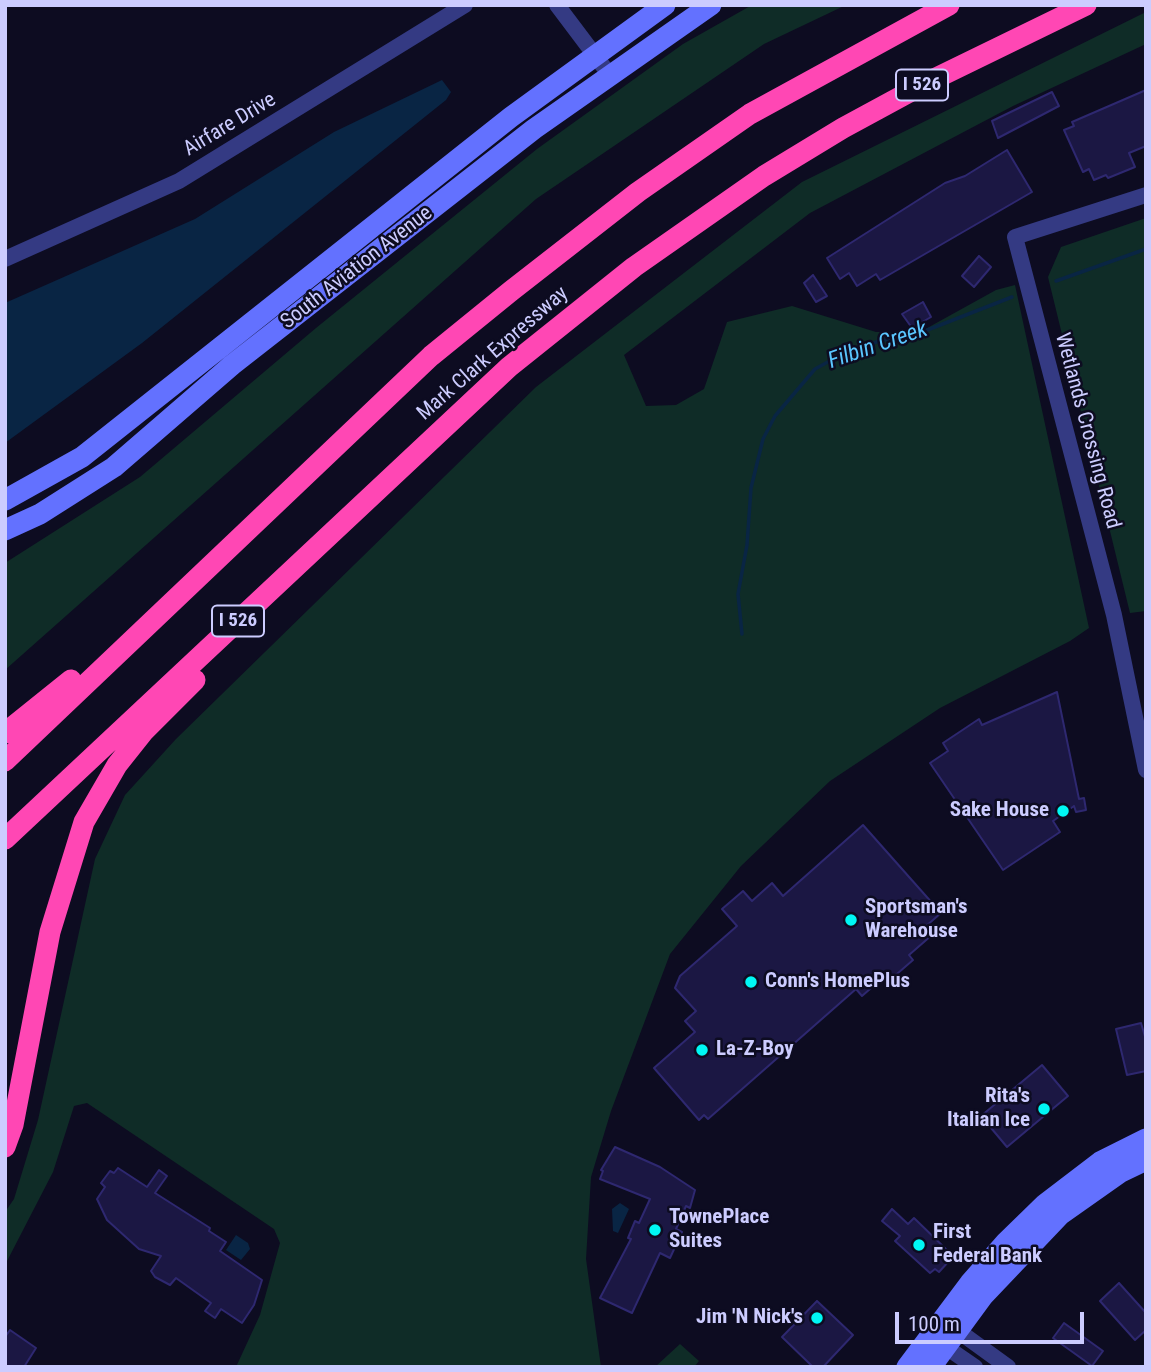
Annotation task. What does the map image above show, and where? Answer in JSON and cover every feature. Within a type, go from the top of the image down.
[{"type":"highway","name":"Mark Clark Expressway","points":[[5,761],[431,356],[638,192],[750,114],[949,5]]},
{"type":"highway","name":"Mark Clark Expressway","points":[[5,839],[509,366],[635,267],[764,176],[926,83],[1086,5]]},
{"type":"highway","points":[[5,1147],[13,1125],[59,896],[84,822],[102,789],[144,731],[470,403]]},
{"type":"highway","points":[[5,733],[99,658],[269,510]]},
{"type":"street","name":"Airfare Drive","points":[[5,259],[179,181],[465,5]]},
{"type":"street","points":[[557,5],[610,74]]},
{"type":"street","name":"South Aviation Avenue","points":[[5,500],[82,457],[344,246],[594,54],[665,5]]},
{"type":"street","name":"South Aviation Avenue","points":[[5,530],[40,514],[114,467],[232,365],[610,74],[711,5]]},
{"type":"street","name":"Wetlands Crossing Road","points":[[1146,195],[1015,237],[1114,615],[1146,770]]},
{"type":"street","points":[[930,1367],[946,1335],[1006,1242],[1045,1204],[1100,1163],[1146,1139]]},
{"type":"street","points":[[907,1367],[946,1335],[1019,1255],[1060,1215],[1122,1172],[1146,1160]]},
{"type":"street","points":[[946,1335],[975,1367]]},
{"type":"street","points":[[946,1335],[1008,1367]]},
{"type":"green space","points":[[752,5],[846,5],[764,44],[536,199],[5,670],[5,563],[140,477],[316,328],[537,149],[683,44]]},
{"type":"green space","points":[[1146,12],[1146,44],[1013,106],[810,213],[624,355],[646,406],[676,405],[704,389],[727,322],[792,306],[876,332],[920,332],[996,290],[1015,285],[1089,628],[1070,641],[940,708],[830,781],[741,866],[670,954],[611,1111],[591,1177],[586,1259],[601,1367],[236,1367],[260,1315],[280,1243],[274,1229],[87,1103],[74,1106],[53,1172],[5,1265],[5,1212],[14,1199],[38,1120],[95,859],[125,795],[176,739],[536,387],[802,182]]},
{"type":"green space","points":[[1146,218],[1146,611],[1130,613],[1048,277],[1061,247]]},
{"type":"green space","points":[[680,1344],[699,1361],[694,1367],[655,1367]]},
{"type":"water","points":[[442,80],[451,92],[446,100],[142,343],[5,443],[5,303],[195,219],[334,132]]},
{"type":"water","points":[[620,1203],[629,1209],[618,1233],[613,1231],[612,1209]]},
{"type":"water","points":[[236,1235],[248,1243],[250,1249],[241,1260],[226,1250]]},
{"type":"building","points":[[1146,90],[1146,146],[1129,153],[1135,167],[1108,178],[1106,175],[1094,180],[1089,169],[1083,172],[1064,130],[1074,126],[1072,122]]},
{"type":"building","points":[[1052,92],[1059,106],[998,138],[992,121]]},
{"type":"building","points":[[1007,150],[1032,192],[880,280],[876,274],[857,286],[849,273],[840,279],[827,258],[945,183],[965,176]]},
{"type":"building","points":[[979,256],[991,267],[974,287],[962,276]]},
{"type":"building","points":[[813,275],[827,296],[816,302],[804,283]]},
{"type":"building","points":[[923,302],[931,317],[912,328],[902,314]]},
{"type":"building","points":[[1057,692],[1079,799],[1084,798],[1086,810],[1076,812],[1074,806],[1053,821],[1060,832],[1003,870],[930,763],[948,751],[943,743],[979,719],[982,725]]},
{"type":"building","points":[[863,825],[941,913],[925,927],[932,935],[909,955],[913,960],[890,980],[886,975],[862,996],[856,989],[708,1119],[704,1115],[699,1120],[654,1068],[695,1032],[685,1021],[696,1011],[675,988],[680,976],[737,926],[722,909],[743,891],[752,901],[772,883],[783,896]]},
{"type":"building","points":[[1141,1023],[1146,1040],[1146,1071],[1127,1075],[1116,1029]]},
{"type":"building","points":[[1042,1065],[1068,1096],[1007,1147],[981,1116]]},
{"type":"building","name":"TownePlace Suites","points":[[615,1147],[660,1167],[695,1190],[690,1208],[686,1206],[676,1229],[682,1232],[670,1258],[660,1253],[632,1313],[600,1298],[631,1239],[628,1238],[635,1221],[639,1223],[650,1199],[600,1179],[601,1170]]},
{"type":"building","points":[[118,1168],[147,1187],[159,1170],[167,1176],[155,1193],[210,1228],[209,1231],[226,1242],[220,1251],[262,1280],[254,1305],[242,1323],[221,1309],[215,1318],[205,1311],[211,1303],[176,1278],[170,1285],[155,1277],[151,1271],[161,1256],[139,1249],[107,1220],[97,1199],[105,1187],[101,1183],[110,1171],[114,1173]]},
{"type":"building","points":[[892,1209],[908,1224],[914,1218],[949,1252],[945,1257],[949,1261],[939,1272],[935,1269],[930,1273],[895,1241],[900,1236],[882,1221]]},
{"type":"building","points":[[1119,1283],[1146,1313],[1146,1330],[1135,1340],[1100,1301]]},
{"type":"building","name":"Jim 'N Nick's","points":[[817,1301],[853,1335],[823,1367],[813,1367],[782,1337]]},
{"type":"building","points":[[1064,1323],[1103,1351],[1092,1366],[1053,1338]]},
{"type":"building","points":[[10,1330],[36,1348],[24,1367],[5,1367],[5,1337]]},
{"type":"waterway","name":"Filbin Creek","points":[[1056,281],[1146,249]]},
{"type":"waterway","name":"Filbin Creek","points":[[742,634],[738,594],[747,545],[751,488],[763,439],[775,416],[815,369],[835,358],[879,341],[912,336],[1012,297]]},
{"type":"place","name":"Sake House","points":[[1063,811]]},
{"type":"place","name":"Sportsman's Warehouse","points":[[851,920]]},
{"type":"place","name":"Conn's HomePlus","points":[[751,982]]},
{"type":"place","name":"La-Z-Boy","points":[[702,1050]]},
{"type":"place","name":"Rita's Italian Ice","points":[[1044,1109]]},
{"type":"place","name":"TownePlace Suites","points":[[655,1230]]},
{"type":"place","name":"First Federal Bank","points":[[919,1245]]},
{"type":"place","name":"Jim 'N Nick's","points":[[817,1318]]}]
